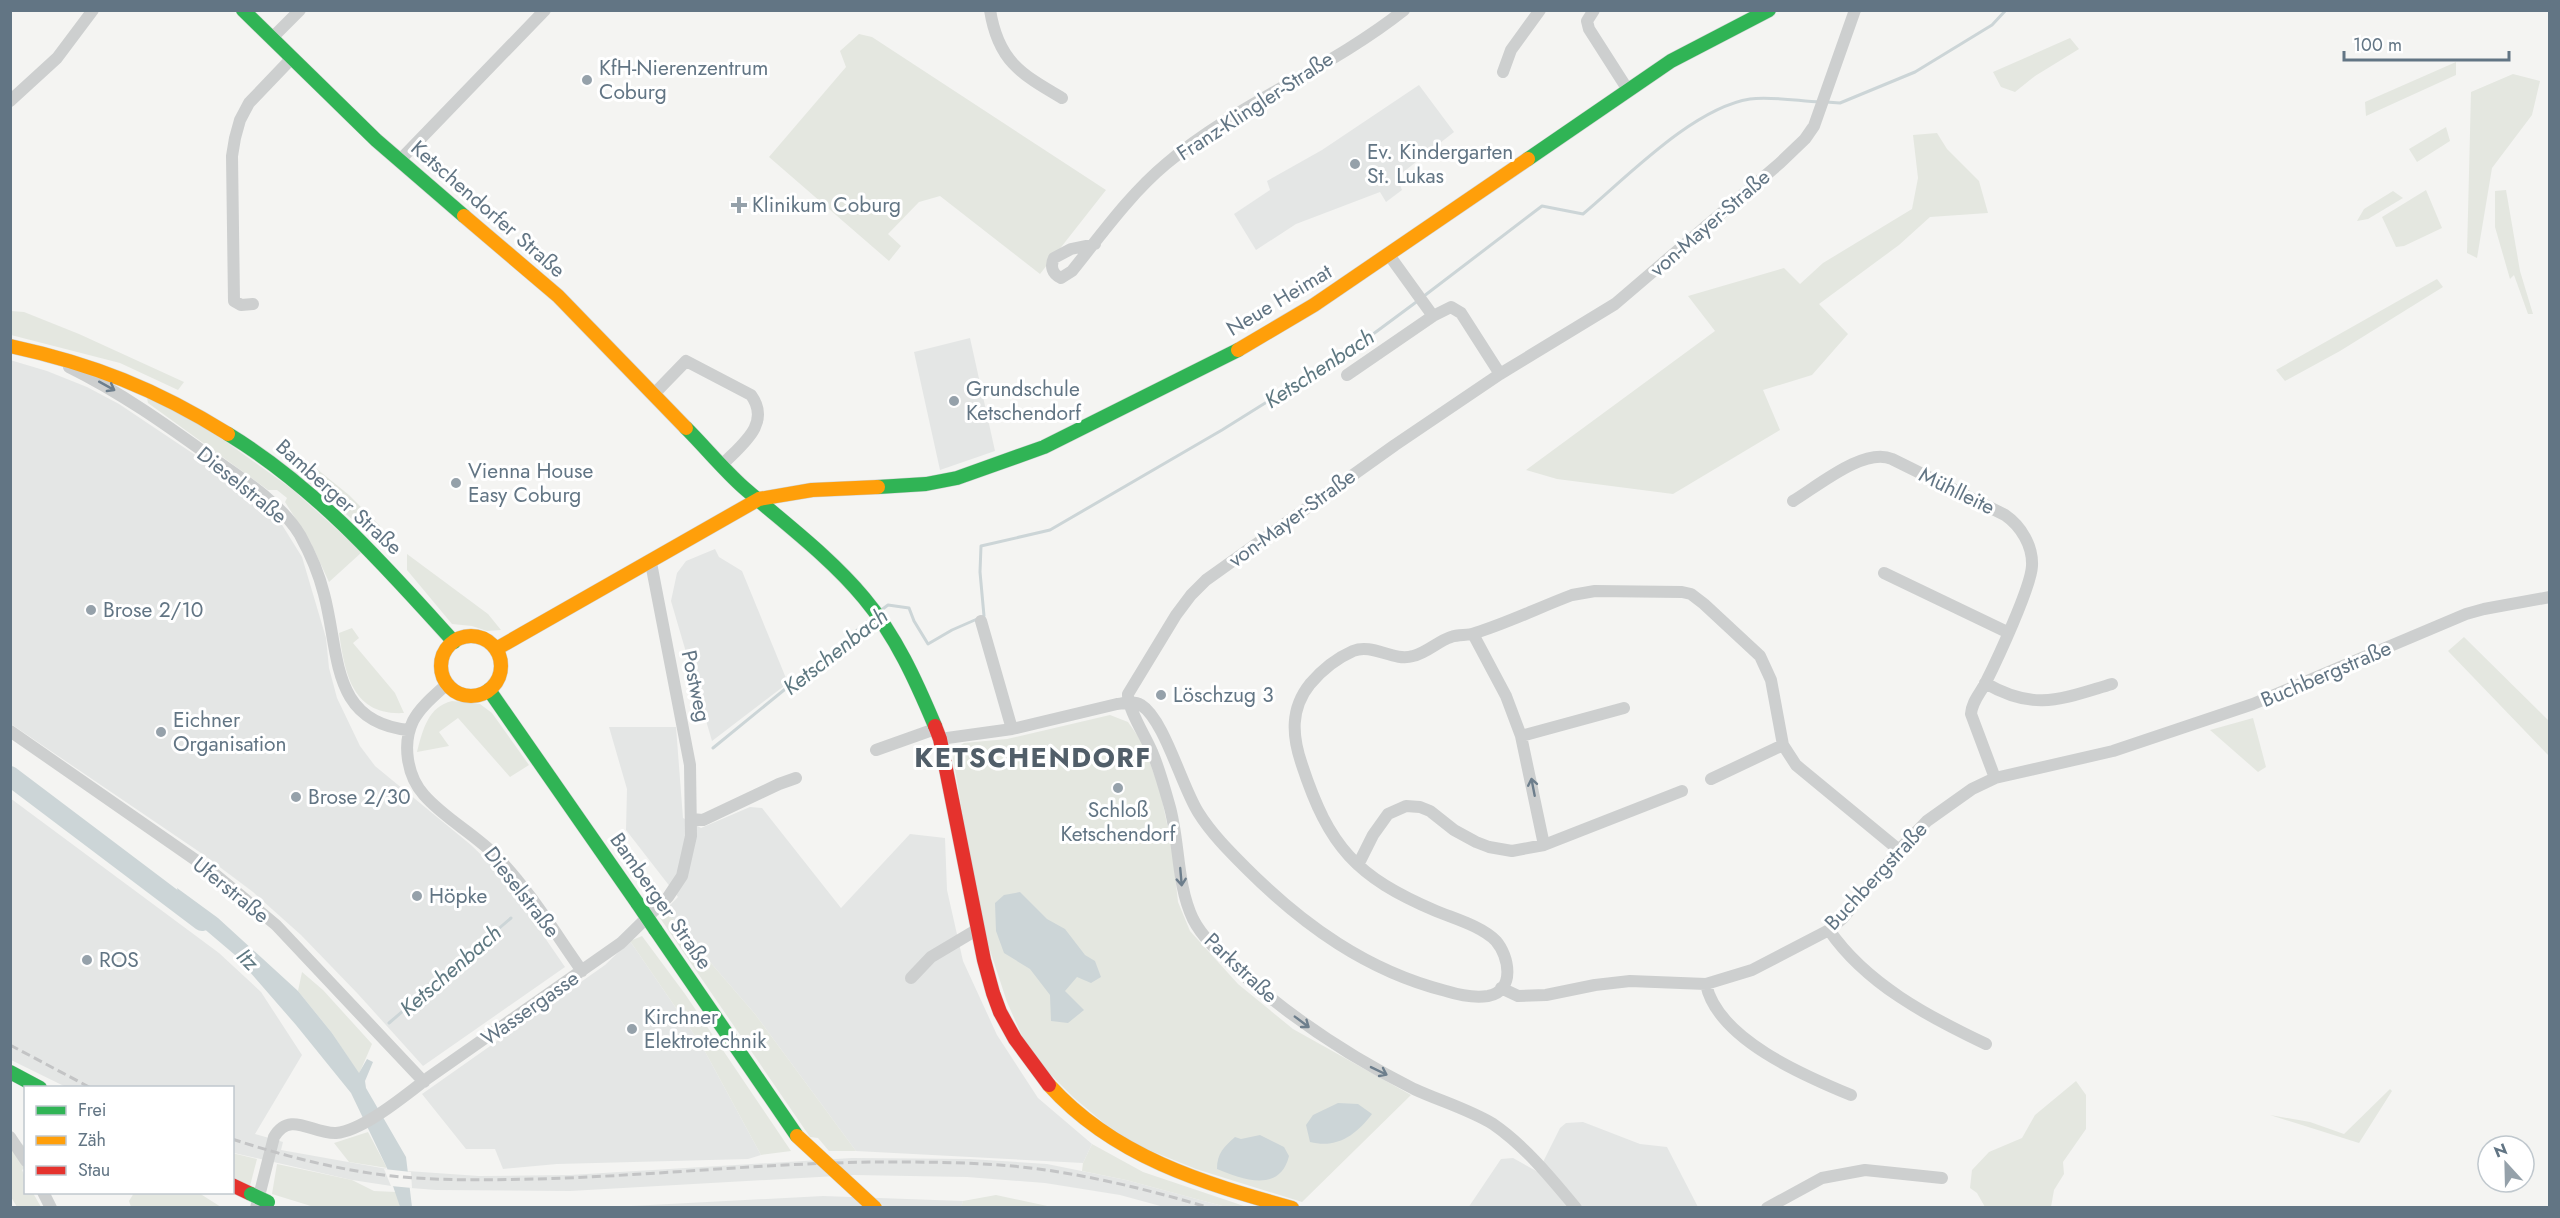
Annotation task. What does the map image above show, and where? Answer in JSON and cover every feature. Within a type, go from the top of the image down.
[{"type":"main road","name":"Ketschendorfer Straße","points":[[243,10],[400,160],[558,296],[741,485],[759,499],[792,508],[876,614],[915,677],[937,734],[991,985],[1005,1020],[1030,1064],[1067,1104],[1100,1130],[1152,1161],[1208,1183],[1292,1208]]},
{"type":"main road","name":"Neue Heimat","points":[[759,499],[792,508],[957,478],[1021,458],[1234,352],[1314,305],[1628,90],[1698,46],[1769,10]]},
{"type":"main road","name":"Bamberger Straße","points":[[10,346],[79,361],[143,386],[185,407],[263,456],[353,532],[454,642]]},
{"type":"main road","points":[[496,650],[759,499]]},
{"type":"main road","points":[[465,637],[477,637],[488,641],[496,650],[501,660],[501,671],[497,682],[489,690],[479,695],[467,696],[456,692],[447,684],[442,674],[441,662],[446,650],[454,642],[465,637]]},
{"type":"main road","name":"Bamberger Straße","points":[[489,690],[797,1136]]},
{"type":"main road","points":[[10,1072],[36,1086]]},
{"type":"main road","points":[[797,1136],[843,1198]]},
{"type":"main road","points":[[797,1136],[875,1208]]},
{"type":"main road","points":[[234,1186],[258,1201],[282,1208]]},
{"type":"street","points":[[10,101],[57,58],[93,10]]},
{"type":"street","points":[[272,38],[300,10]]},
{"type":"street","points":[[400,160],[544,10]]},
{"type":"street","points":[[990,10],[1000,45],[1009,61],[1025,77],[1062,98]]},
{"type":"street","name":"Franz-Klingler-Straße","points":[[1095,244],[1165,165],[1230,117],[1404,10]]},
{"type":"street","points":[[1503,72],[1511,50],[1540,10]]},
{"type":"street","points":[[1594,10],[1587,21],[1589,29],[1628,90]]},
{"type":"street","name":"von-Mayer-Straße","points":[[1128,703],[1130,688],[1176,615],[1206,580],[1395,444],[1500,374],[1615,304],[1780,163],[1805,139],[1820,113],[1854,12]]},
{"type":"street","points":[[254,304],[241,305],[234,301],[232,156],[240,120],[249,103],[292,58]]},
{"type":"street","points":[[1389,255],[1430,311]]},
{"type":"street","points":[[1347,375],[1430,311],[1446,308],[1456,308],[1500,374]]},
{"type":"street","name":"Dieselstraße","points":[[36,350],[108,386],[132,401],[268,500],[299,534],[314,564],[324,594],[338,666],[347,694],[363,713],[379,724],[393,729],[410,730],[407,757],[418,788],[432,803],[477,837],[500,859],[582,971]]},
{"type":"street","points":[[654,394],[686,361],[752,395],[760,416],[757,424],[753,433],[722,465]]},
{"type":"street","name":"Mühlleite","points":[[1793,501],[1862,459],[1881,456],[1893,459],[2005,515],[2020,528],[2027,544],[2032,567],[2025,590],[1985,683],[1972,703],[1971,714],[1995,778]]},
{"type":"street","name":"Postweg","points":[[651,562],[690,765],[692,819]]},
{"type":"street","points":[[1884,573],[2007,632]]},
{"type":"street","points":[[876,750],[937,734],[1012,729],[1128,703],[1141,705],[1156,722],[1198,813],[1266,888],[1300,919],[1349,952],[1406,978],[1444,991],[1474,997],[1490,996],[1501,988],[1508,975],[1506,957],[1496,942],[1488,935],[1403,897],[1378,882],[1332,837],[1314,800],[1297,750],[1294,729],[1298,702],[1323,670],[1354,651],[1366,649],[1406,658],[1424,652],[1451,637],[1473,634],[1589,591],[1657,590],[1691,594],[1760,656],[1771,680],[1784,745],[1796,765],[1899,850]]},
{"type":"street","name":"Buchbergstraße","points":[[1501,988],[1518,996],[1546,995],[1594,985],[1630,981],[1706,984],[1752,970],[1829,930],[1843,918],[1899,850],[1927,821],[1972,789],[1995,778],[2113,751],[2253,704],[2466,614],[2550,597]]},
{"type":"street","points":[[981,621],[1012,729]]},
{"type":"street","points":[[1473,634],[1506,696],[1521,736],[1544,845]]},
{"type":"street","points":[[1985,683],[2008,696],[2048,701],[2112,684]]},
{"type":"street","points":[[410,730],[414,719],[447,684]]},
{"type":"street","name":"Parkstraße","points":[[1128,703],[1154,754],[1165,789],[1173,818],[1182,888],[1198,927],[1231,964],[1266,995],[1323,1038],[1368,1065],[1417,1090],[1474,1114],[1505,1133],[1539,1165],[1576,1208]]},
{"type":"street","points":[[1521,736],[1624,708]]},
{"type":"street","name":"Uferstraße","points":[[10,731],[210,870],[276,925],[423,1082]]},
{"type":"street","points":[[1711,779],[1784,745]]},
{"type":"street","points":[[692,819],[703,820],[796,778]]},
{"type":"street","points":[[1359,865],[1373,835],[1388,814],[1406,806],[1420,807],[1430,811],[1454,830],[1489,847],[1512,851],[1544,845],[1682,791]]},
{"type":"street","name":"Wassergasse","points":[[258,1201],[273,1137],[279,1129],[292,1123],[333,1133],[354,1128],[399,1101],[582,971],[642,925],[668,897],[682,876],[687,859],[692,819]]},
{"type":"street","points":[[911,978],[931,957],[978,929]]},
{"type":"street","points":[[1829,930],[1856,961],[1911,1004],[1986,1044]]},
{"type":"street","points":[[1706,984],[1707,993],[1718,1012],[1761,1050],[1797,1072],[1851,1095]]},
{"type":"street","points":[[10,1137],[24,1158]]},
{"type":"street","points":[[1767,1208],[1822,1178],[1865,1170],[1941,1178]]},
{"type":"street","points":[[44,1194],[51,1208]]},
{"type":"shaded area","points":[[859,34],[872,37],[1106,190],[1040,274],[940,196],[919,202],[888,234],[901,246],[889,261],[769,157],[846,67],[840,51]]},
{"type":"shaded area","points":[[2070,38],[2079,49],[2035,76],[2015,92],[2001,87],[1993,72]]},
{"type":"shaded area","points":[[2456,62],[2456,75],[2366,116],[2365,102]]},
{"type":"shaded area","points":[[2513,74],[2540,81],[2532,115],[2492,168],[2477,258],[2467,253],[2471,92]]},
{"type":"shaded area","name":"Ev. Kindergarten St. Lukas","points":[[1419,85],[1454,132],[1397,177],[1402,190],[1386,202],[1380,192],[1296,224],[1256,250],[1234,214],[1270,190],[1267,181],[1322,150]]},
{"type":"shaded area","points":[[2446,127],[2450,141],[2417,162],[2409,149]]},
{"type":"shaded area","points":[[1937,133],[1947,149],[1979,181],[1988,213],[1930,217],[1899,245],[1819,304],[1848,334],[1812,375],[1763,390],[1780,430],[1673,494],[1557,479],[1526,470],[1715,331],[1688,296],[1784,268],[1800,284],[1823,263],[1912,209],[1918,178],[1913,135]]},
{"type":"shaded area","points":[[2426,190],[2442,228],[2404,246],[2396,247],[2382,217]]},
{"type":"shaded area","points":[[2506,190],[2520,271],[2533,314],[2528,314],[2514,275],[2510,279],[2495,227],[2495,191]]},
{"type":"shaded area","points":[[2393,191],[2403,198],[2368,219],[2357,221],[2364,209]]},
{"type":"shaded area","points":[[2437,279],[2443,287],[2340,351],[2285,381],[2276,370]]},
{"type":"shaded area","points":[[11,311],[24,312],[79,334],[184,382],[178,390],[120,363],[11,335]]},
{"type":"shaded area","name":"Grundschule Ketschendorf","points":[[970,338],[995,451],[940,470],[914,352]]},
{"type":"shaded area","points":[[10,360],[47,371],[87,387],[119,404],[249,491],[279,520],[302,557],[326,638],[329,668],[337,698],[360,746],[375,766],[471,845],[501,874],[565,967],[423,1066],[301,935],[253,892],[201,853],[11,724]]},
{"type":"shaded area","points":[[147,398],[197,421],[292,489],[362,552],[329,582],[311,543],[285,502],[287,498],[277,490],[268,490],[148,403]]},
{"type":"shaded area","points":[[296,452],[349,495],[397,543],[392,553],[295,471]]},
{"type":"shaded area","points":[[715,549],[719,557],[742,571],[788,683],[712,741],[671,601],[677,573],[686,561]]},
{"type":"shaded area","points":[[407,554],[488,614],[501,630],[487,631],[472,626],[452,624],[407,570]]},
{"type":"shaded area","points":[[352,628],[359,638],[353,643],[395,693],[404,713],[387,712],[373,707],[362,700],[354,689],[344,663],[339,633]]},
{"type":"shaded area","points":[[2464,637],[2549,721],[2549,756],[2448,651]]},
{"type":"shaded area","points":[[452,701],[480,704],[492,713],[529,765],[510,777],[458,718],[439,732],[449,746],[417,752],[424,727],[432,714],[437,708]]},
{"type":"shaded area","points":[[1110,715],[1128,722],[1142,742],[1160,790],[1172,848],[1178,902],[1190,931],[1238,984],[1293,1029],[1411,1095],[1302,1202],[1196,1169],[1139,1146],[1105,1124],[1048,1072],[1023,1038],[1007,1002],[981,923],[953,758],[956,748],[964,743],[1007,739]]},
{"type":"shaded area","points":[[2253,718],[2266,767],[2258,772],[2210,730]]},
{"type":"shaded area","points":[[609,727],[676,727],[683,818],[701,828],[750,807],[762,808],[841,908],[910,834],[945,838],[947,890],[963,961],[997,1035],[1038,1098],[1092,1144],[1083,1163],[856,1151],[755,1014],[665,910],[678,897],[626,830],[627,789]]},
{"type":"shaded area","points":[[10,798],[219,953],[261,992],[302,1055],[255,1134],[283,1142],[281,1150],[393,1170],[479,1176],[570,1175],[852,1158],[970,1159],[1047,1164],[1126,1180],[1226,1207],[1164,1207],[1120,1195],[1045,1183],[967,1177],[854,1175],[570,1191],[436,1190],[398,1187],[352,1180],[234,1153],[234,1086],[64,1086],[11,1060]]},
{"type":"shaded area","points":[[665,910],[755,1014],[856,1151],[829,1151],[818,1138],[810,1137],[660,918]]},
{"type":"shaded area","points":[[642,936],[685,994],[791,1151],[761,1155],[702,1046],[630,941]]},
{"type":"shaded area","points":[[630,941],[702,1046],[761,1155],[748,1159],[557,1164],[503,1169],[495,1149],[466,1149],[422,1094],[605,965]]},
{"type":"shaded area","points":[[302,972],[323,990],[372,1044],[359,1074],[332,1033],[298,991]]},
{"type":"shaded area","points":[[2076,1081],[2086,1095],[2086,1129],[2063,1162],[2064,1174],[2054,1190],[2051,1207],[1985,1207],[1977,1193],[1970,1188],[1972,1170],[1989,1152],[2022,1138],[2035,1115]]},
{"type":"shaded area","points":[[2390,1089],[2392,1091],[2359,1143],[2270,1115],[2310,1122],[2344,1134]]},
{"type":"shaded area","points":[[1583,1122],[1640,1144],[1667,1147],[1698,1207],[1468,1208],[1501,1159],[1513,1158],[1538,1172],[1560,1128],[1566,1123]]},
{"type":"shaded area","points":[[368,1132],[387,1168],[349,1162],[334,1143]]},
{"type":"shaded area","points":[[10,1138],[24,1145],[24,1169],[22,1170],[24,1194],[34,1194],[41,1207],[17,1207],[11,1197]]},
{"type":"shaded area","points":[[1092,1144],[1143,1172],[1247,1207],[1226,1207],[1126,1180],[1082,1171],[1083,1163]]},
{"type":"shaded area","points":[[234,1153],[257,1159],[250,1186],[234,1178]]},
{"type":"shaded area","points":[[277,1164],[352,1180],[374,1191],[396,1192],[400,1207],[314,1207],[272,1194]]},
{"type":"shaded area","points":[[133,1194],[201,1194],[221,1207],[131,1207],[129,1201]]},
{"type":"shaded area","points":[[996,1195],[1052,1207],[961,1207],[963,1201]]},
{"type":"shaded area","points":[[823,1196],[963,1201],[961,1208],[593,1208]]},
{"type":"water","points":[[177,888],[218,918],[298,991],[332,1033],[359,1073],[367,1059],[373,1062],[365,1081],[366,1088],[406,1157],[412,1207],[400,1207],[387,1168],[351,1093],[235,955],[195,921],[183,915]]},
{"type":"water","points":[[1020,892],[1047,919],[1065,929],[1085,955],[1095,961],[1101,977],[1091,983],[1077,977],[1065,991],[1084,1010],[1068,1023],[1051,1021],[1050,995],[1030,969],[1004,953],[996,931],[995,903],[1004,895]]},
{"type":"water","points":[[1338,1103],[1358,1104],[1372,1114],[1352,1134],[1337,1142],[1320,1144],[1310,1142],[1306,1125],[1313,1115]]},
{"type":"water","points":[[1260,1135],[1284,1147],[1289,1156],[1278,1175],[1259,1180],[1238,1177],[1217,1169],[1222,1151],[1235,1137],[1241,1139]]},
{"type":"pier","points":[[384,1169],[411,1172],[412,1188],[391,1186]]},
{"type":"waterway","name":"Ketschenbach","points":[[1826,102],[1840,103],[1915,72],[1992,25],[2006,10]]},
{"type":"waterway","name":"Ketschenbach","points":[[1424,296],[1542,206],[1583,214],[1662,146],[1706,116],[1728,105],[1758,98],[1820,102]]},
{"type":"waterway","name":"Ketschenbach","points":[[880,611],[888,605],[909,608],[928,644],[984,616],[980,572],[981,546],[1050,530],[1222,430],[1361,343],[1419,300]]},
{"type":"waterway","name":"Ketschenbach","points":[[713,748],[871,619]]},
{"type":"waterway","name":"Itz","points":[[10,776],[202,921]]},
{"type":"waterway","name":"Ketschenbach","points":[[389,1023],[511,918]]},
{"type":"railway","points":[[10,1045],[87,1086]]},
{"type":"railway","points":[[234,1140],[291,1157],[331,1166],[410,1178],[500,1180],[878,1162],[1004,1165],[1108,1181],[1210,1208]]},
{"type":"traffic: fast","points":[[243,10],[376,140],[464,216]]},
{"type":"traffic: fast","points":[[1528,159],[1671,61],[1769,10]]},
{"type":"traffic: fast","points":[[878,487],[926,484],[957,478],[1044,447],[1238,350]]},
{"type":"traffic: fast","points":[[686,428],[736,480],[821,554],[864,598],[896,643],[935,726]]},
{"type":"traffic: fast","points":[[228,434],[260,455],[320,504],[376,557],[454,642]]},
{"type":"traffic: fast","points":[[489,690],[638,904]]},
{"type":"traffic: fast","points":[[638,904],[655,929]]},
{"type":"traffic: fast","points":[[655,929],[797,1136]]},
{"type":"traffic: fast","points":[[10,1072],[36,1086]]},
{"type":"traffic: fast","points":[[251,1194],[268,1202]]},
{"type":"traffic: slow","points":[[1238,350],[1314,305],[1528,159]]},
{"type":"traffic: slow","points":[[464,216],[558,296],[686,428]]},
{"type":"traffic: slow","points":[[10,346],[69,361],[123,380],[175,404],[228,434]]},
{"type":"traffic: slow","points":[[496,649],[759,499],[812,490],[878,487]]},
{"type":"traffic: slow","points":[[471,636],[488,641],[496,649],[501,666],[496,683],[488,691],[471,696],[454,691],[446,683],[441,666],[446,649],[454,641],[471,636]]},
{"type":"traffic: slow","points":[[1049,1085],[1074,1110],[1131,1149],[1193,1177],[1292,1208]]},
{"type":"traffic: slow","points":[[797,1136],[875,1208]]},
{"type":"traffic: jam","points":[[935,726],[940,739],[984,960],[993,993],[1000,1012],[1015,1039],[1049,1085]]},
{"type":"traffic: jam","points":[[234,1186],[251,1194]]},
{"type":"place","name":"KfH-Nierenzentrum Coburg","points":[[587,80]]},
{"type":"place","name":"Ev. Kindergarten St. Lukas","points":[[1355,164]]},
{"type":"place","name":"Klinikum Coburg","points":[[739,205]]},
{"type":"place","name":"Grundschule Ketschendorf","points":[[954,401]]},
{"type":"place","name":"Vienna House Easy Coburg","points":[[456,483]]},
{"type":"place","name":"Brose 2/10","points":[[91,610]]},
{"type":"place","name":"Löschzug 3","points":[[1161,695]]},
{"type":"place","name":"Eichner Organisation","points":[[161,732]]},
{"type":"place","name":"Schloß Ketschendorf","points":[[1118,788]]},
{"type":"place","name":"Brose 2/30","points":[[296,797]]},
{"type":"place","name":"Höpke","points":[[417,896]]},
{"type":"place","name":"ROS","points":[[87,960]]},
{"type":"place","name":"Kirchner Elektrotechnik","points":[[632,1029]]},
{"type":"district","name":"KETSCHENDORF","points":[[1033,757]]}]
